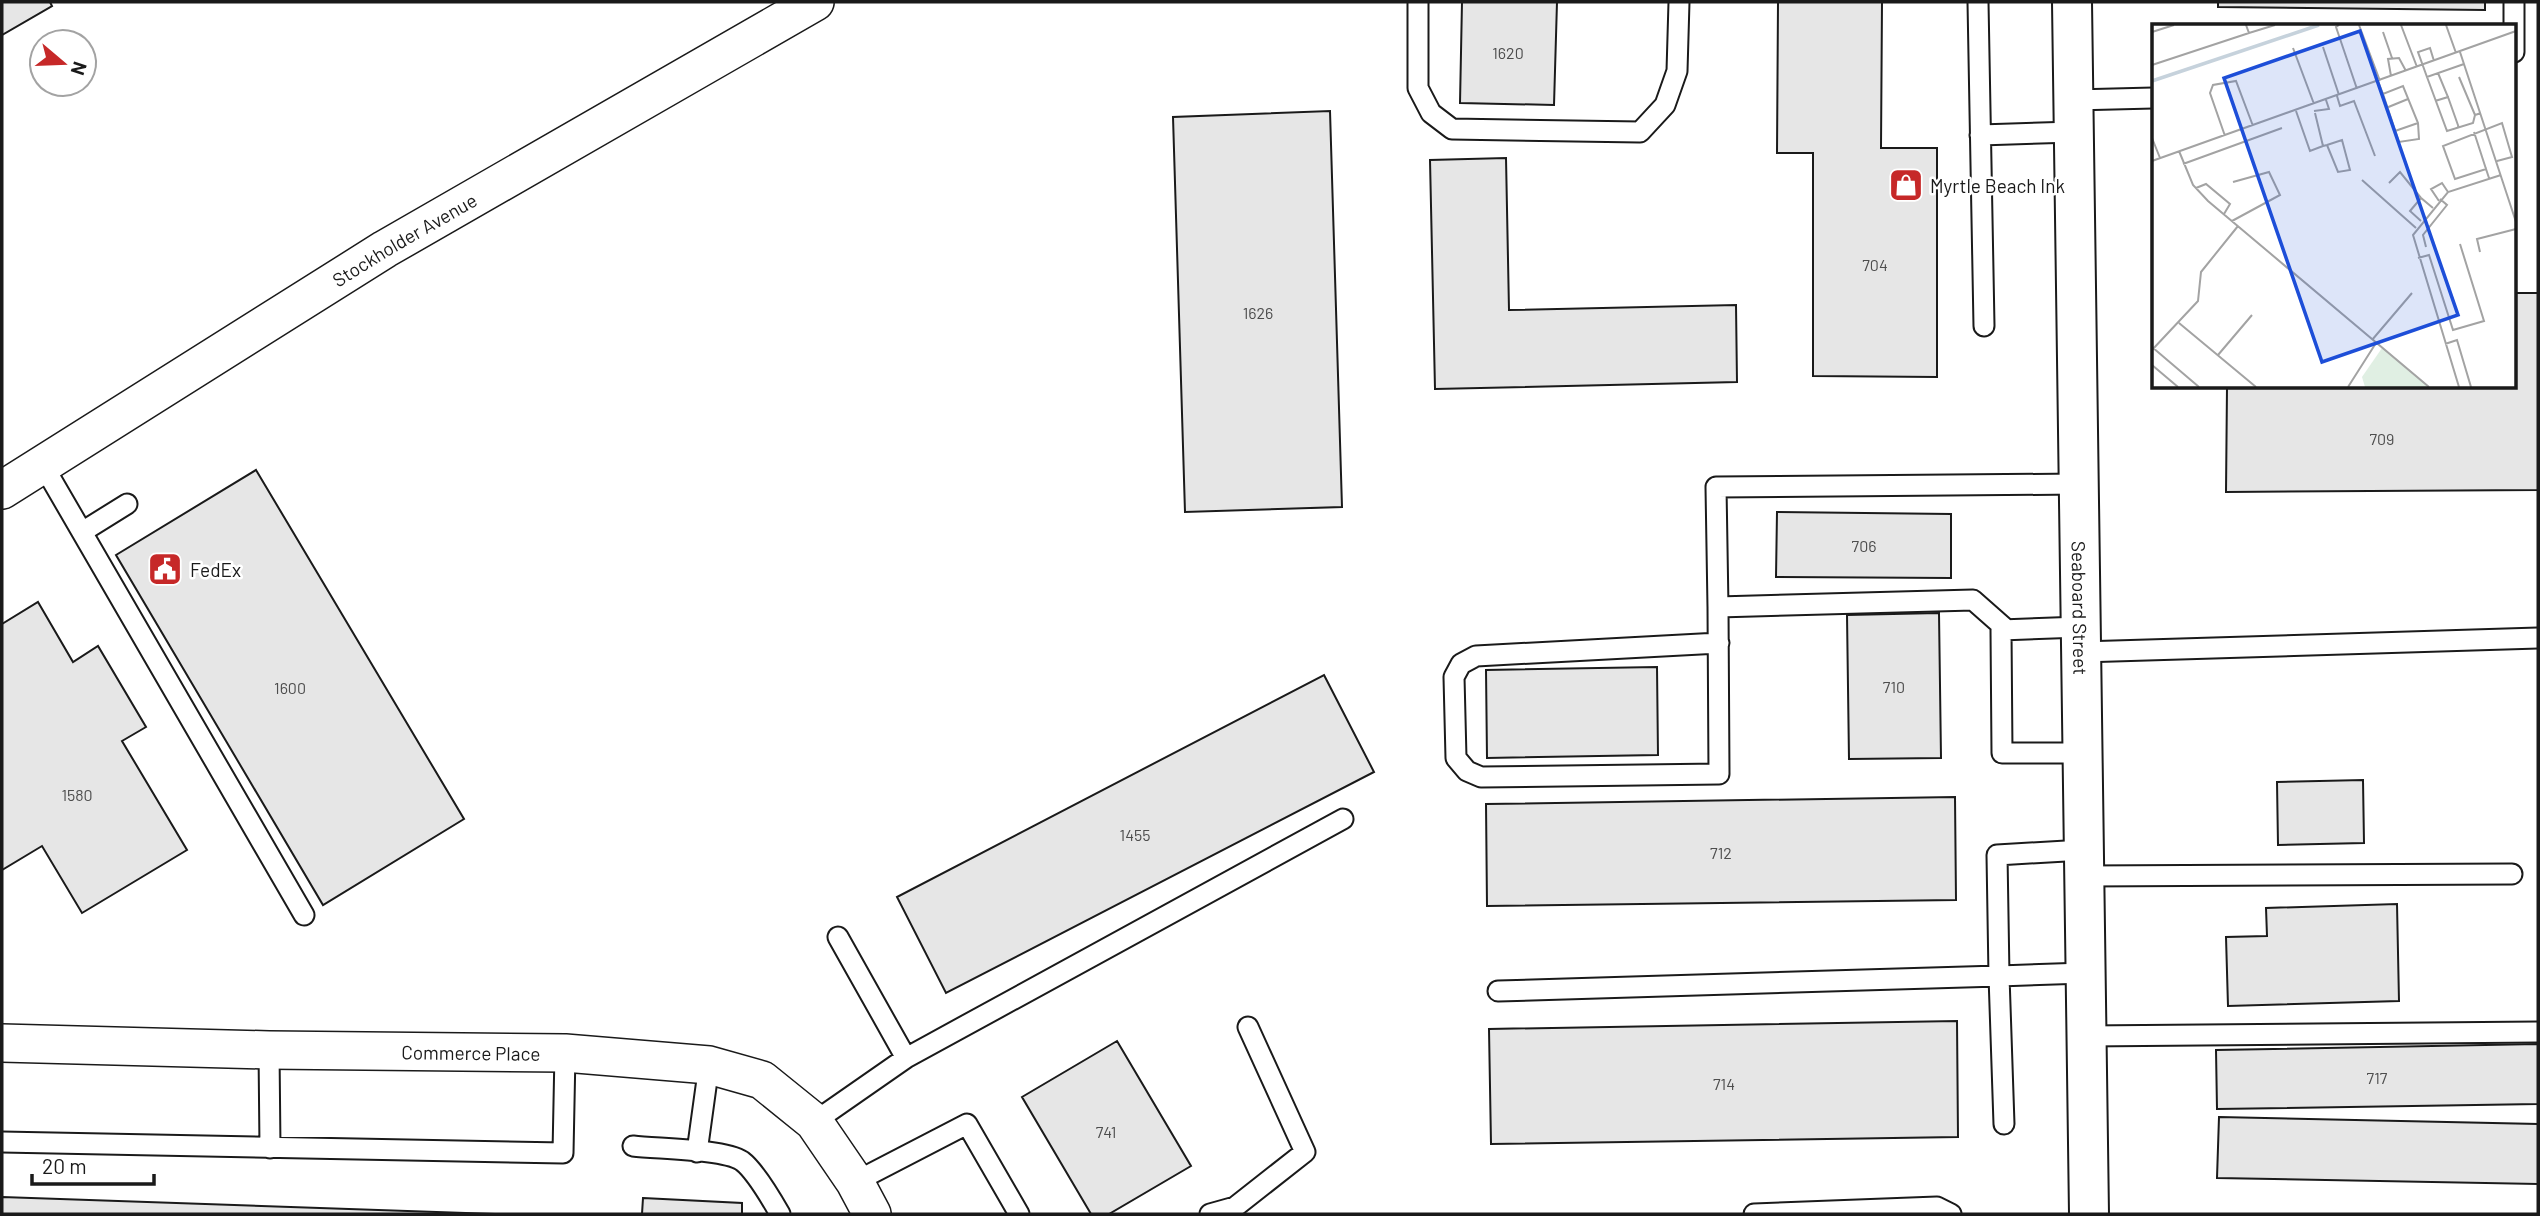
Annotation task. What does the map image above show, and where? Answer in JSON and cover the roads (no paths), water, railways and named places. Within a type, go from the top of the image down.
[{"type":"street","name":"Stockholder Avenue","points":[[2,490],[385,249],[816,2]]},
{"type":"street","name":"Seaboard Street","points":[[2072,2],[2089,1214]]},
{"type":"street","name":"Commerce Place","points":[[2,1042],[270,1050],[565,1054],[709,1065],[762,1080],[814,1122],[855,1182],[872,1214]]},
{"type":"lane","points":[[1418,2],[1418,88],[1431,113],[1452,130],[1640,132],[1665,105],[1677,71],[1679,2]]},
{"type":"lane","points":[[1978,2],[1983,326]]},
{"type":"lane","points":[[2514,2],[2514,24]]},
{"type":"lane","points":[[1980,135],[2152,97]]},
{"type":"lane","points":[[43,465],[304,915]]},
{"type":"lane","points":[[1718,643],[1476,656],[1461,664],[1454,677],[1455,758],[1467,771],[1481,778],[1719,774],[1718,607],[1716,487],[2079,484]]},
{"type":"lane","points":[[82,533],[127,504]]},
{"type":"lane","points":[[1718,607],[1973,600],[2007,630]]},
{"type":"lane","points":[[2082,752],[2002,753],[2001,630],[2081,640],[2538,638]]},
{"type":"lane","points":[[814,1122],[906,1058],[1343,819]]},
{"type":"lane","points":[[2004,1124],[1997,855],[2084,863],[2512,874]]},
{"type":"lane","points":[[838,937],[906,1058]]},
{"type":"lane","points":[[1498,991],[2085,973]]},
{"type":"lane","points":[[1210,1214],[1235,1207],[1305,1152],[1248,1027]]},
{"type":"lane","points":[[2087,1036],[2538,1032]]},
{"type":"lane","points":[[270,1050],[270,1149]]},
{"type":"lane","points":[[2,1142],[564,1153],[565,1054]]},
{"type":"lane","points":[[697,1152],[709,1065]]},
{"type":"lane","points":[[855,1182],[967,1125],[1019,1214]]},
{"type":"lane","points":[[634,1146],[721,1154],[741,1161],[766,1191],[780,1214]]},
{"type":"lane","points":[[1754,1214],[1937,1207],[1951,1214]]},
{"type":"place","name":"Myrtle Beach Ink","points":[[1906,185]]},
{"type":"place","name":"FedEx","points":[[165,569]]}]
